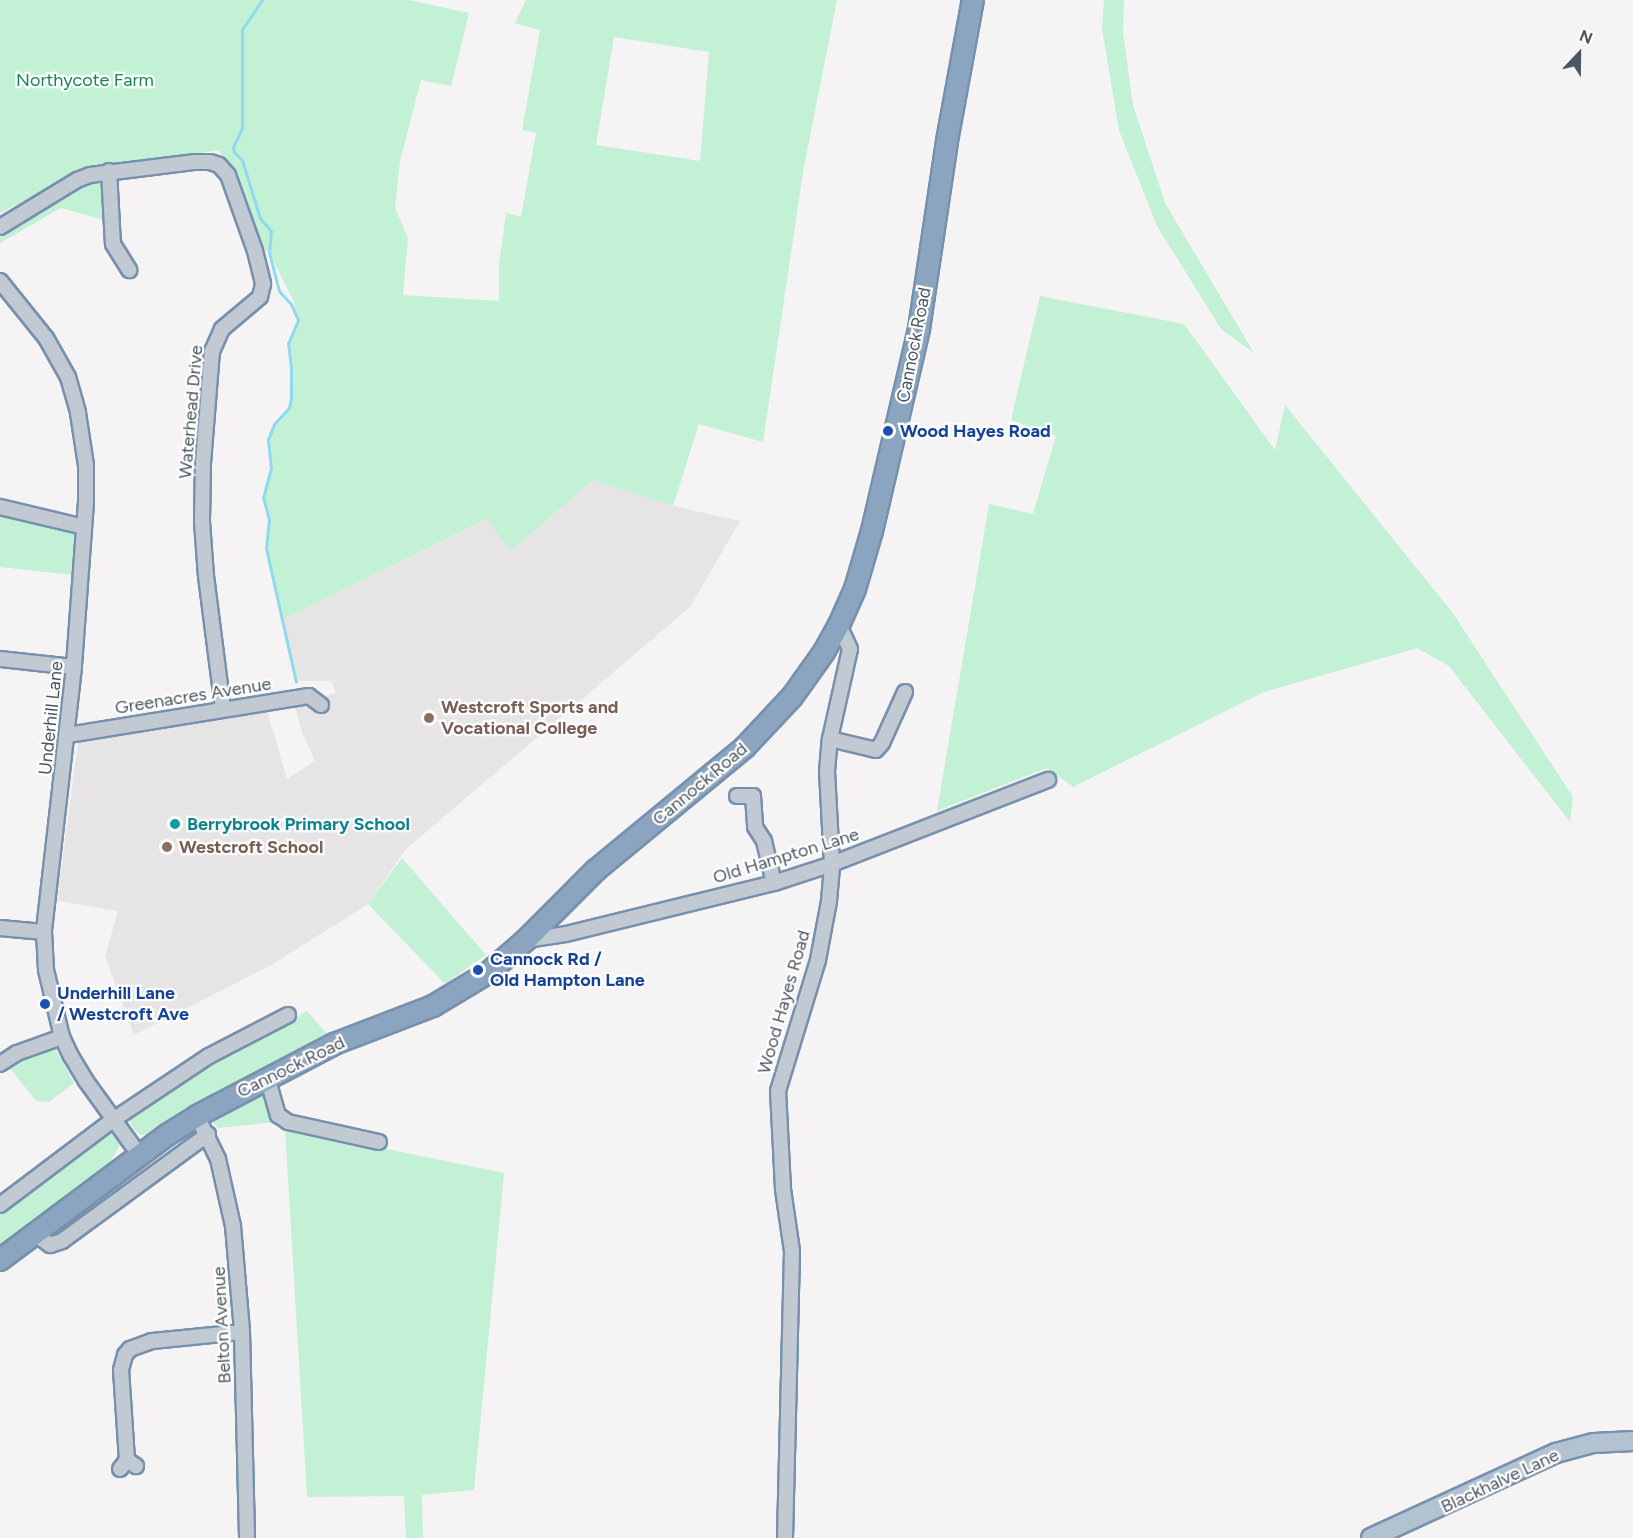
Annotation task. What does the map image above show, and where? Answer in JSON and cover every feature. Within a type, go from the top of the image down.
[{"type":"highway","name":"Cannock Road","points":[[0,1260],[197,1116],[267,1077],[334,1044],[433,1006],[488,973],[526,940],[596,870],[745,747],[792,697],[824,652],[839,625],[855,589],[869,540],[909,375],[928,279],[955,96],[974,0]]},
{"type":"main road","name":"Blackhalve Lane","points":[[1371,1538],[1556,1453],[1594,1443],[1633,1441]]},
{"type":"street","name":"Waterhead Drive","points":[[0,227],[77,180],[109,171],[210,162],[219,165],[228,175],[255,251],[263,284],[260,297],[222,329],[212,351],[202,522],[206,576],[223,709]]},
{"type":"street","points":[[109,171],[113,244],[129,270]]},
{"type":"street","name":"Underhill Lane","points":[[0,281],[59,358],[74,396],[86,465],[84,527],[68,735],[44,932],[48,979],[62,1037],[86,1081],[140,1156]]},
{"type":"street","points":[[0,507],[84,527]]},
{"type":"street","name":"Wood Hayes Road","points":[[785,1538],[792,1251],[783,1189],[778,1091],[818,960],[829,901],[832,864],[827,771],[830,739],[850,650],[839,625]]},
{"type":"street","points":[[0,659],[74,667]]},
{"type":"street","points":[[830,739],[876,750],[882,743],[905,692]]},
{"type":"street","name":"Greenacres Avenue","points":[[68,735],[309,696],[321,705]]},
{"type":"street","name":"Old Hampton Lane","points":[[526,940],[566,934],[774,882],[832,864],[1048,780]]},
{"type":"street","points":[[737,796],[753,796],[755,827],[764,841],[774,882]]},
{"type":"street","points":[[0,928],[44,932]]},
{"type":"street","points":[[0,1205],[113,1120],[209,1056],[288,1015]]},
{"type":"street","points":[[0,1064],[17,1053],[62,1037]]},
{"type":"street","points":[[267,1077],[278,1115],[288,1122],[379,1142]]},
{"type":"street","name":"Belton Avenue","points":[[197,1116],[208,1134],[218,1159],[233,1226],[242,1332],[247,1538]]},
{"type":"street","points":[[35,1234],[50,1245],[62,1241],[208,1134]]},
{"type":"street","points":[[127,1465],[121,1370],[125,1355],[130,1350],[152,1341],[242,1332]]},
{"type":"shaded area","name":"Westcroft Sports and Vocational College","points":[[593,480],[673,506],[740,521],[690,607],[405,850],[368,904],[273,964],[134,1035],[105,956],[118,911],[57,901],[78,743],[266,707],[287,779],[315,761],[302,732],[294,704],[336,693],[331,681],[296,681],[282,620],[488,519],[511,551]]},
{"type":"green space","name":"Northycote Farm","points":[[0,0],[409,0],[469,13],[451,86],[421,80],[400,161],[395,208],[408,238],[403,295],[499,301],[499,264],[506,213],[521,217],[536,133],[522,130],[540,30],[515,23],[526,0],[837,0],[803,172],[763,442],[699,424],[673,506],[593,480],[511,551],[487,519],[282,620],[266,548],[269,519],[263,497],[271,468],[268,440],[274,424],[289,407],[291,368],[288,344],[298,320],[294,302],[269,252],[258,247],[233,173],[219,150],[104,167],[76,175],[0,213]],"holes":[[[614,37],[709,52],[700,161],[596,145]]]},
{"type":"green space","points":[[1104,0],[1124,0],[1123,33],[1133,105],[1165,203],[1254,353],[1221,329],[1157,226],[1119,130],[1102,28]]},
{"type":"green space","points":[[93,181],[102,185],[104,220],[61,208],[0,243],[0,232]]},
{"type":"green space","points":[[1040,296],[1184,324],[1275,450],[1285,405],[1452,612],[1573,797],[1570,822],[1449,666],[1417,648],[1264,692],[1073,787],[1047,768],[937,811],[989,504],[1033,514],[1056,436],[1011,420]]},
{"type":"green space","points":[[0,512],[69,528],[75,534],[72,575],[0,567]]},
{"type":"green space","points":[[402,858],[486,955],[445,984],[368,904]]},
{"type":"green space","points":[[307,1011],[327,1034],[149,1135],[141,1135],[135,1131],[130,1122],[130,1114],[193,1072]]},
{"type":"green space","points":[[53,1045],[74,1083],[49,1102],[36,1101],[10,1068],[45,1047]]},
{"type":"green space","points":[[265,1087],[274,1122],[218,1128],[213,1123],[213,1115]]},
{"type":"green space","points":[[285,1128],[504,1173],[474,1490],[422,1495],[423,1538],[406,1538],[404,1496],[307,1497]]},
{"type":"green space","points":[[109,1130],[120,1145],[107,1168],[0,1247],[0,1213]]},
{"type":"waterway","points":[[262,0],[242,30],[242,128],[233,147],[234,152],[242,160],[260,218],[271,231],[269,252],[279,291],[291,304],[298,320],[288,343],[291,399],[289,408],[274,424],[268,440],[271,468],[263,497],[269,519],[266,548],[296,682]]},
{"type":"place","name":"Wood Hayes Road","points":[[888,431]]},
{"type":"place","name":"Westcroft Sports and Vocational College","points":[[429,718]]},
{"type":"place","name":"Berrybrook Primary School","points":[[175,824]]},
{"type":"place","name":"Westcroft School","points":[[167,847]]},
{"type":"place","name":"Cannock Rd / Old Hampton Lane","points":[[478,970]]},
{"type":"place","name":"Underhill Lane / Westcroft Ave","points":[[45,1004]]}]
